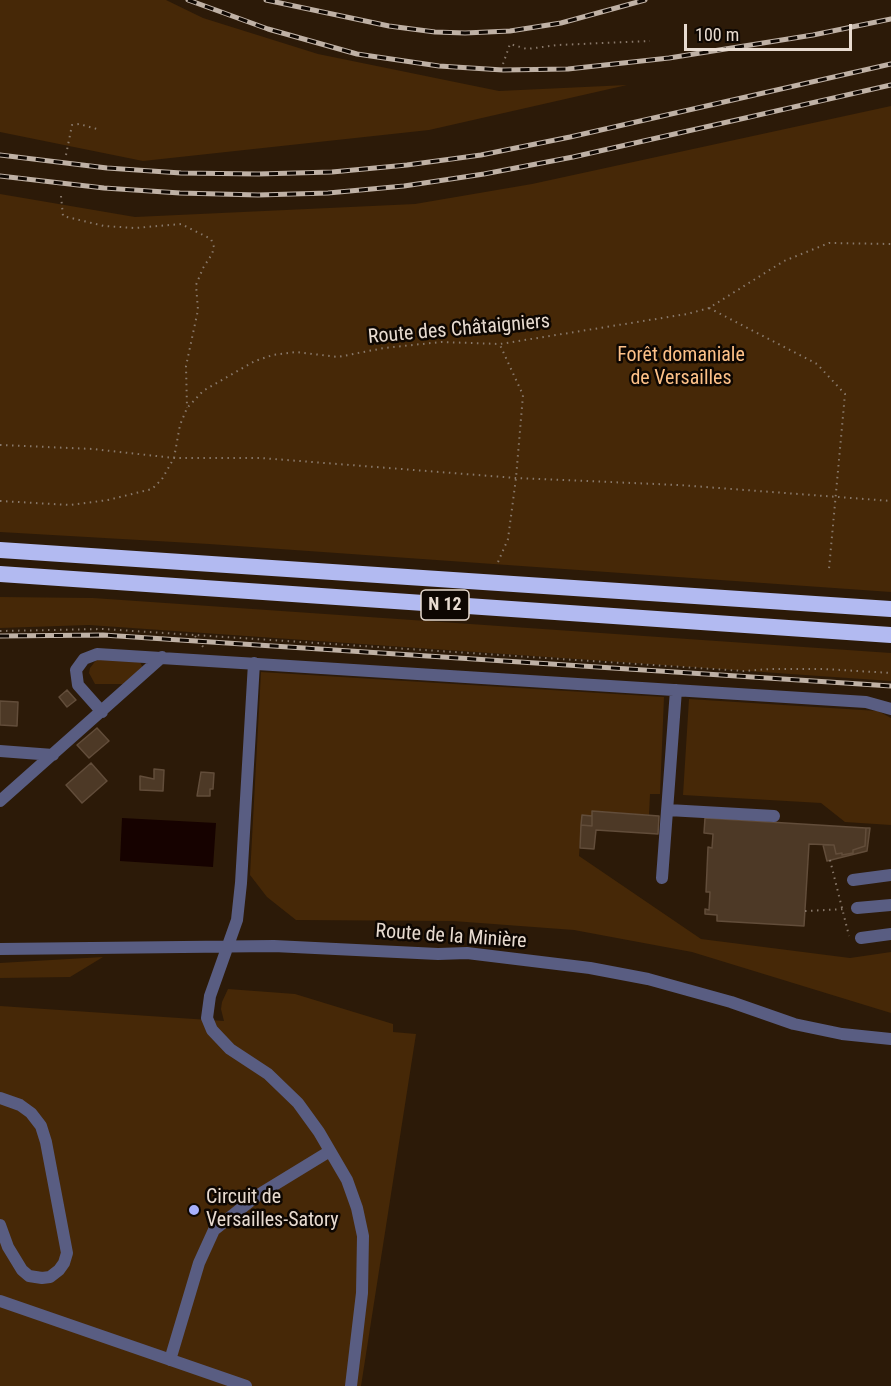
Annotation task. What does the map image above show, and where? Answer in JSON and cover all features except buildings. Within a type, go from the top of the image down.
[{"type":"highway","name":"N 12","points":[[0,550],[891,609]]},
{"type":"highway","name":"N 12","points":[[0,574],[891,635]]},
{"type":"street","points":[[102,712],[78,685],[76,670],[84,659],[97,654],[866,702],[891,709]]},
{"type":"street","points":[[0,801],[162,657]]},
{"type":"street","points":[[254,663],[237,920],[210,996],[207,1018],[212,1030],[230,1049],[268,1074],[298,1103],[347,1180],[357,1208],[363,1236],[362,1293],[351,1386]]},
{"type":"street","points":[[662,879],[676,690]]},
{"type":"street","points":[[0,751],[53,755]]},
{"type":"street","points":[[668,810],[774,816]]},
{"type":"street","points":[[853,880],[891,875]]},
{"type":"street","points":[[857,908],[891,904]]},
{"type":"street","points":[[861,938],[891,934]]},
{"type":"street","name":"Route de la Minière","points":[[0,949],[274,946],[438,954],[467,953],[590,968],[648,979],[730,1002],[794,1024],[842,1034],[891,1039]]},
{"type":"street","points":[[0,1098],[20,1105],[31,1113],[41,1126],[67,1253],[64,1263],[50,1277],[29,1276],[4,1246],[0,1225]]},
{"type":"street","points":[[170,1360],[199,1263],[214,1230],[258,1195],[330,1151]]},
{"type":"street","points":[[0,1301],[246,1386]]},
{"type":"path","points":[[504,70],[503,64],[510,44],[527,49],[558,45],[650,41]]},
{"type":"path","points":[[66,155],[72,125],[79,124],[98,129]]},
{"type":"path","points":[[61,196],[63,216],[104,226],[135,228],[180,224],[211,239],[214,247],[212,254],[196,285],[198,310],[186,366],[187,408]]},
{"type":"path","name":"Route des Châtaigniers","points":[[174,458],[180,424],[187,408],[203,391],[255,361],[273,355],[296,352],[338,357],[384,348],[441,342],[500,344],[687,314],[710,308],[784,261],[829,243],[891,244]]},
{"type":"path","points":[[710,308],[817,364],[845,394],[829,569]]},
{"type":"path","points":[[498,562],[508,539],[523,395],[500,344]]},
{"type":"path","points":[[0,445],[93,449],[174,458],[261,458],[516,478],[678,485],[891,501]]},
{"type":"path","points":[[0,501],[70,505],[138,493],[157,485],[174,458]]},
{"type":"path","points":[[0,631],[74,629],[744,671],[824,669],[891,673]]},
{"type":"path","points":[[193,635],[203,646],[207,660]]},
{"type":"path","points":[[830,860],[850,939],[861,938]]},
{"type":"path","points":[[805,911],[857,908]]},
{"type":"green space","points":[[0,0],[166,0],[203,18],[318,54],[499,91],[627,85],[429,130],[143,161],[0,132]]},
{"type":"green space","name":"Forêt domaniale de Versailles","points":[[891,106],[891,592],[209,544],[0,532],[0,194],[135,217],[415,204],[532,184]]},
{"type":"green space","points":[[0,597],[93,598],[891,653],[891,681],[89,625],[0,628]]},
{"type":"green space","points":[[97,659],[140,662],[143,668],[123,684],[95,684],[89,673]]},
{"type":"green space","points":[[261,672],[664,697],[660,794],[650,794],[649,815],[593,811],[592,816],[582,815],[579,856],[701,939],[850,958],[891,952],[891,1013],[692,952],[574,930],[453,921],[296,920],[267,897],[250,875]]},
{"type":"green space","points":[[689,699],[878,711],[891,718],[891,825],[845,822],[821,803],[683,795]]},
{"type":"green space","points":[[103,957],[70,977],[0,978],[0,963]]},
{"type":"green space","name":"Circuit de Versailles-Satory","points":[[228,989],[295,994],[393,1024],[393,1032],[416,1034],[361,1386],[0,1386],[0,1006],[224,1021],[221,1009]]},
{"type":"shaded area","points":[[122,818],[216,823],[213,867],[120,861]]},
{"type":"railway","points":[[188,0],[268,29],[357,54],[439,66],[503,70],[568,69],[669,58],[813,35],[891,19]]},
{"type":"railway","points":[[266,0],[389,26],[465,33],[510,31],[561,23],[645,0]]},
{"type":"railway","points":[[0,155],[107,168],[181,173],[332,172],[407,165],[481,155],[570,137],[891,64]]},
{"type":"railway","points":[[0,176],[104,188],[258,195],[328,193],[404,186],[573,157],[891,85]]},
{"type":"railway","points":[[0,636],[103,635],[891,686]]},
{"type":"place","name":"Circuit de Versailles-Satory","points":[[194,1210]]}]
